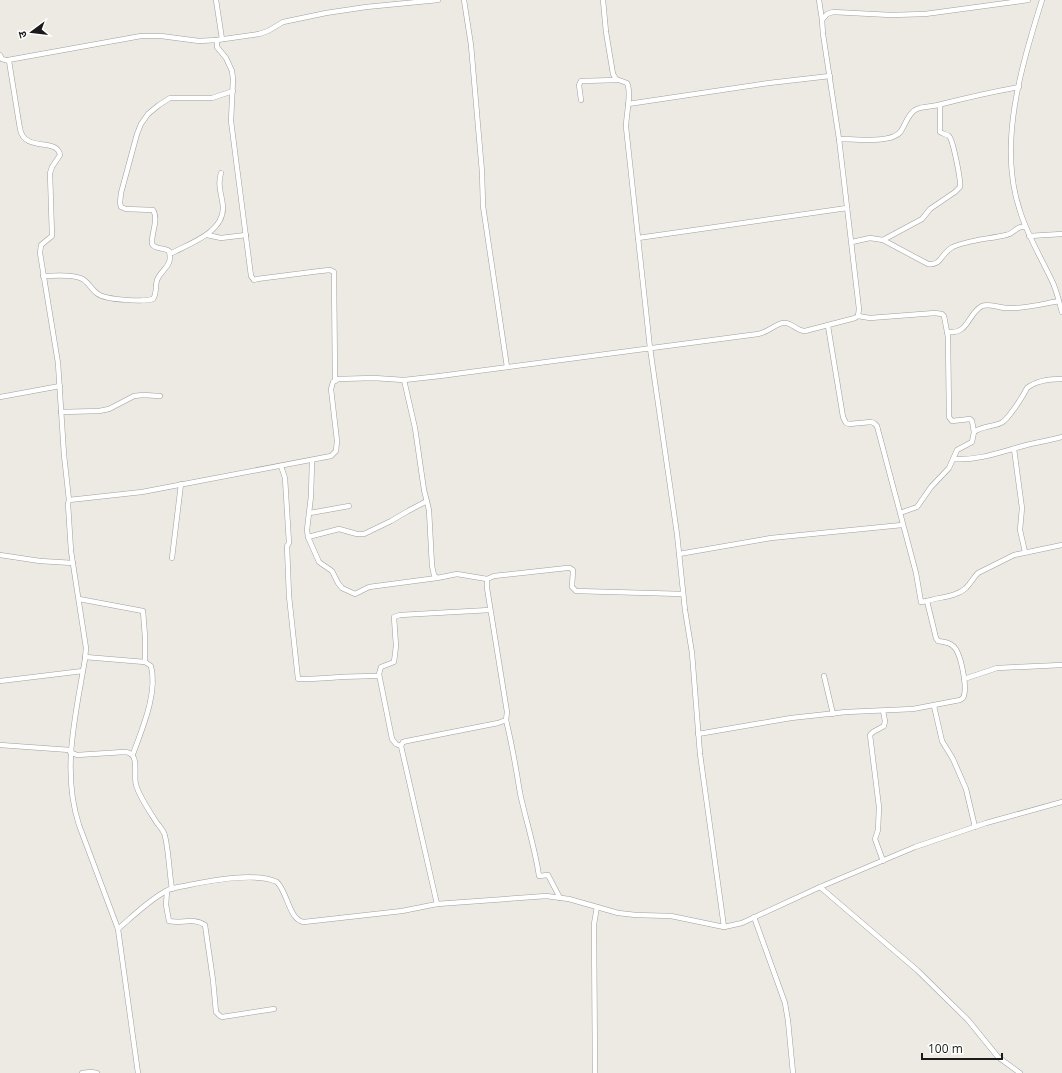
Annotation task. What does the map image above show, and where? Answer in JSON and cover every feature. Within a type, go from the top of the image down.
[{"type":"street","points":[[69,500],[119,495],[281,466],[331,456],[336,451],[337,440],[331,389],[332,384],[335,381],[334,272],[330,270],[320,271],[254,280],[251,276],[231,121],[233,91],[232,71],[226,58],[217,47],[220,40],[216,0]]},
{"type":"street","points":[[1,58],[8,60],[141,36],[161,36],[199,41],[220,40],[259,34],[283,22],[326,13],[366,7],[438,0]]},
{"type":"street","points":[[464,0],[471,45],[485,217],[508,367]]},
{"type":"street","points":[[604,0],[606,32],[612,70],[614,77],[618,80]]},
{"type":"street","points":[[819,0],[852,242],[860,309],[858,316]]},
{"type":"street","points":[[822,20],[827,14],[833,12],[891,15],[925,14],[1028,0]]},
{"type":"street","points":[[1042,0],[1027,49],[1019,87],[1012,126],[1011,168],[1016,201],[1025,227],[1053,283],[1062,312]]},
{"type":"street","points":[[8,60],[22,137],[27,141],[56,148],[60,155],[51,170],[52,233],[50,238],[41,245],[40,248],[43,276],[56,348],[73,563],[85,640],[85,657],[70,751],[70,782],[74,810],[118,929],[138,1073]]},
{"type":"street","points":[[628,104],[776,82],[830,76]]},
{"type":"street","points":[[581,100],[579,85],[581,81],[618,80],[627,82],[628,84],[629,96],[626,113],[626,127],[650,348],[674,506],[683,594],[692,653],[698,734],[724,927]]},
{"type":"street","points":[[839,139],[884,139],[893,137],[900,132],[914,110],[940,105],[983,93],[1019,87]]},
{"type":"street","points":[[43,276],[79,277],[85,281],[97,294],[103,297],[148,301],[153,299],[158,280],[168,265],[170,254],[168,250],[156,248],[152,244],[155,220],[154,212],[149,210],[123,209],[120,203],[121,193],[137,134],[144,119],[165,100],[175,97],[200,99],[212,98],[233,91]]},
{"type":"street","points":[[883,240],[922,218],[930,209],[960,187],[960,178],[951,140],[947,135],[940,132],[940,105]]},
{"type":"street","points":[[170,254],[207,234],[218,226],[222,216],[222,204],[218,183],[221,173]]},
{"type":"street","points":[[638,238],[847,208]]},
{"type":"street","points":[[852,242],[870,238],[883,240],[932,265],[939,262],[946,252],[956,246],[1007,235],[1020,226],[1025,227]]},
{"type":"street","points":[[207,234],[221,238],[246,235]]},
{"type":"street","points":[[1029,236],[1062,234]]},
{"type":"street","points":[[947,332],[955,332],[963,328],[977,310],[987,305],[1001,308],[1012,308],[1059,301]]},
{"type":"street","points":[[335,381],[342,379],[374,378],[404,380],[508,367],[758,334],[768,332],[778,324],[785,322],[801,331],[828,326],[850,320],[858,316],[870,318],[939,313],[945,318],[947,332],[949,417],[952,421],[972,421],[974,432],[972,442],[957,450],[949,468],[931,487],[917,506],[900,513]]},
{"type":"street","points":[[828,326],[844,421],[849,424],[874,423],[877,426],[918,582],[920,600],[927,602],[960,592],[966,588],[978,573],[1005,559],[1025,552],[1062,545]]},
{"type":"street","points":[[974,432],[1003,422],[1027,388],[1031,385],[1041,381],[1062,379]]},
{"type":"street","points":[[404,380],[415,428],[423,484],[430,513],[432,566],[434,575],[437,578]]},
{"type":"street","points":[[0,397],[60,386]]},
{"type":"street","points":[[61,412],[99,411],[109,409],[134,396],[160,396]]},
{"type":"street","points":[[953,459],[963,460],[973,458],[1062,437]]},
{"type":"street","points":[[1014,448],[1022,508],[1020,530],[1025,552]]},
{"type":"street","points":[[312,460],[310,513],[307,530],[308,537],[320,562],[332,571],[342,588],[352,593],[358,593],[369,587],[457,574],[487,579],[490,577],[570,568],[573,570],[572,587],[576,591],[683,594]]},
{"type":"street","points":[[281,466],[285,478],[289,543],[287,546],[289,596],[298,679],[359,675],[379,676]]},
{"type":"street","points":[[172,558],[181,484]]},
{"type":"street","points":[[308,537],[339,529],[364,534],[391,522],[427,501]]},
{"type":"street","points":[[310,513],[349,506]]},
{"type":"street","points":[[679,554],[771,538],[902,525]]},
{"type":"street","points":[[0,555],[40,561],[73,563]]},
{"type":"street","points":[[487,579],[490,610],[507,712],[506,720],[531,842],[536,855],[539,876],[548,875],[560,898]]},
{"type":"street","points":[[79,599],[143,611],[145,662]]},
{"type":"street","points":[[698,734],[791,718],[846,712],[913,709],[953,702],[964,698],[964,679],[958,651],[953,646],[938,641],[936,638],[927,602]]},
{"type":"street","points":[[401,746],[393,742],[392,739],[379,676],[381,667],[394,662],[396,642],[394,620],[396,616],[490,610]]},
{"type":"street","points":[[85,657],[145,662],[150,664],[152,669],[151,692],[146,716],[133,754],[137,787],[165,834],[169,890],[166,905],[169,921],[175,922],[195,920],[205,925],[213,980],[215,1008],[218,1014],[222,1017],[274,1009]]},
{"type":"street","points":[[964,679],[997,668],[1062,665]]},
{"type":"street","points":[[0,681],[83,671]]},
{"type":"street","points":[[824,676],[833,714]]},
{"type":"street","points":[[934,706],[942,741],[953,759],[966,790],[975,827]]},
{"type":"street","points":[[883,711],[885,721],[884,726],[870,735],[879,800],[878,830],[875,839],[883,861]]},
{"type":"street","points":[[401,746],[403,742],[407,741],[498,723],[506,720]]},
{"type":"street","points":[[0,745],[70,751],[77,756],[124,752],[131,752],[133,754]]},
{"type":"street","points":[[401,746],[437,904]]},
{"type":"street","points":[[118,929],[147,904],[169,890],[211,881],[236,878],[260,878],[274,881],[280,885],[284,892],[294,917],[297,920],[304,922],[402,911],[437,904],[538,897],[560,898],[618,913],[631,915],[671,916],[724,927],[742,923],[820,887],[915,847],[975,827],[1062,802]]},
{"type":"street","points":[[820,887],[917,970],[968,1020],[998,1057],[1020,1073]]},
{"type":"street","points":[[595,1073],[594,924],[596,907]]},
{"type":"street","points":[[754,917],[785,1003],[793,1073]]},
{"type":"street","points":[[82,1073],[97,1073]]}]
